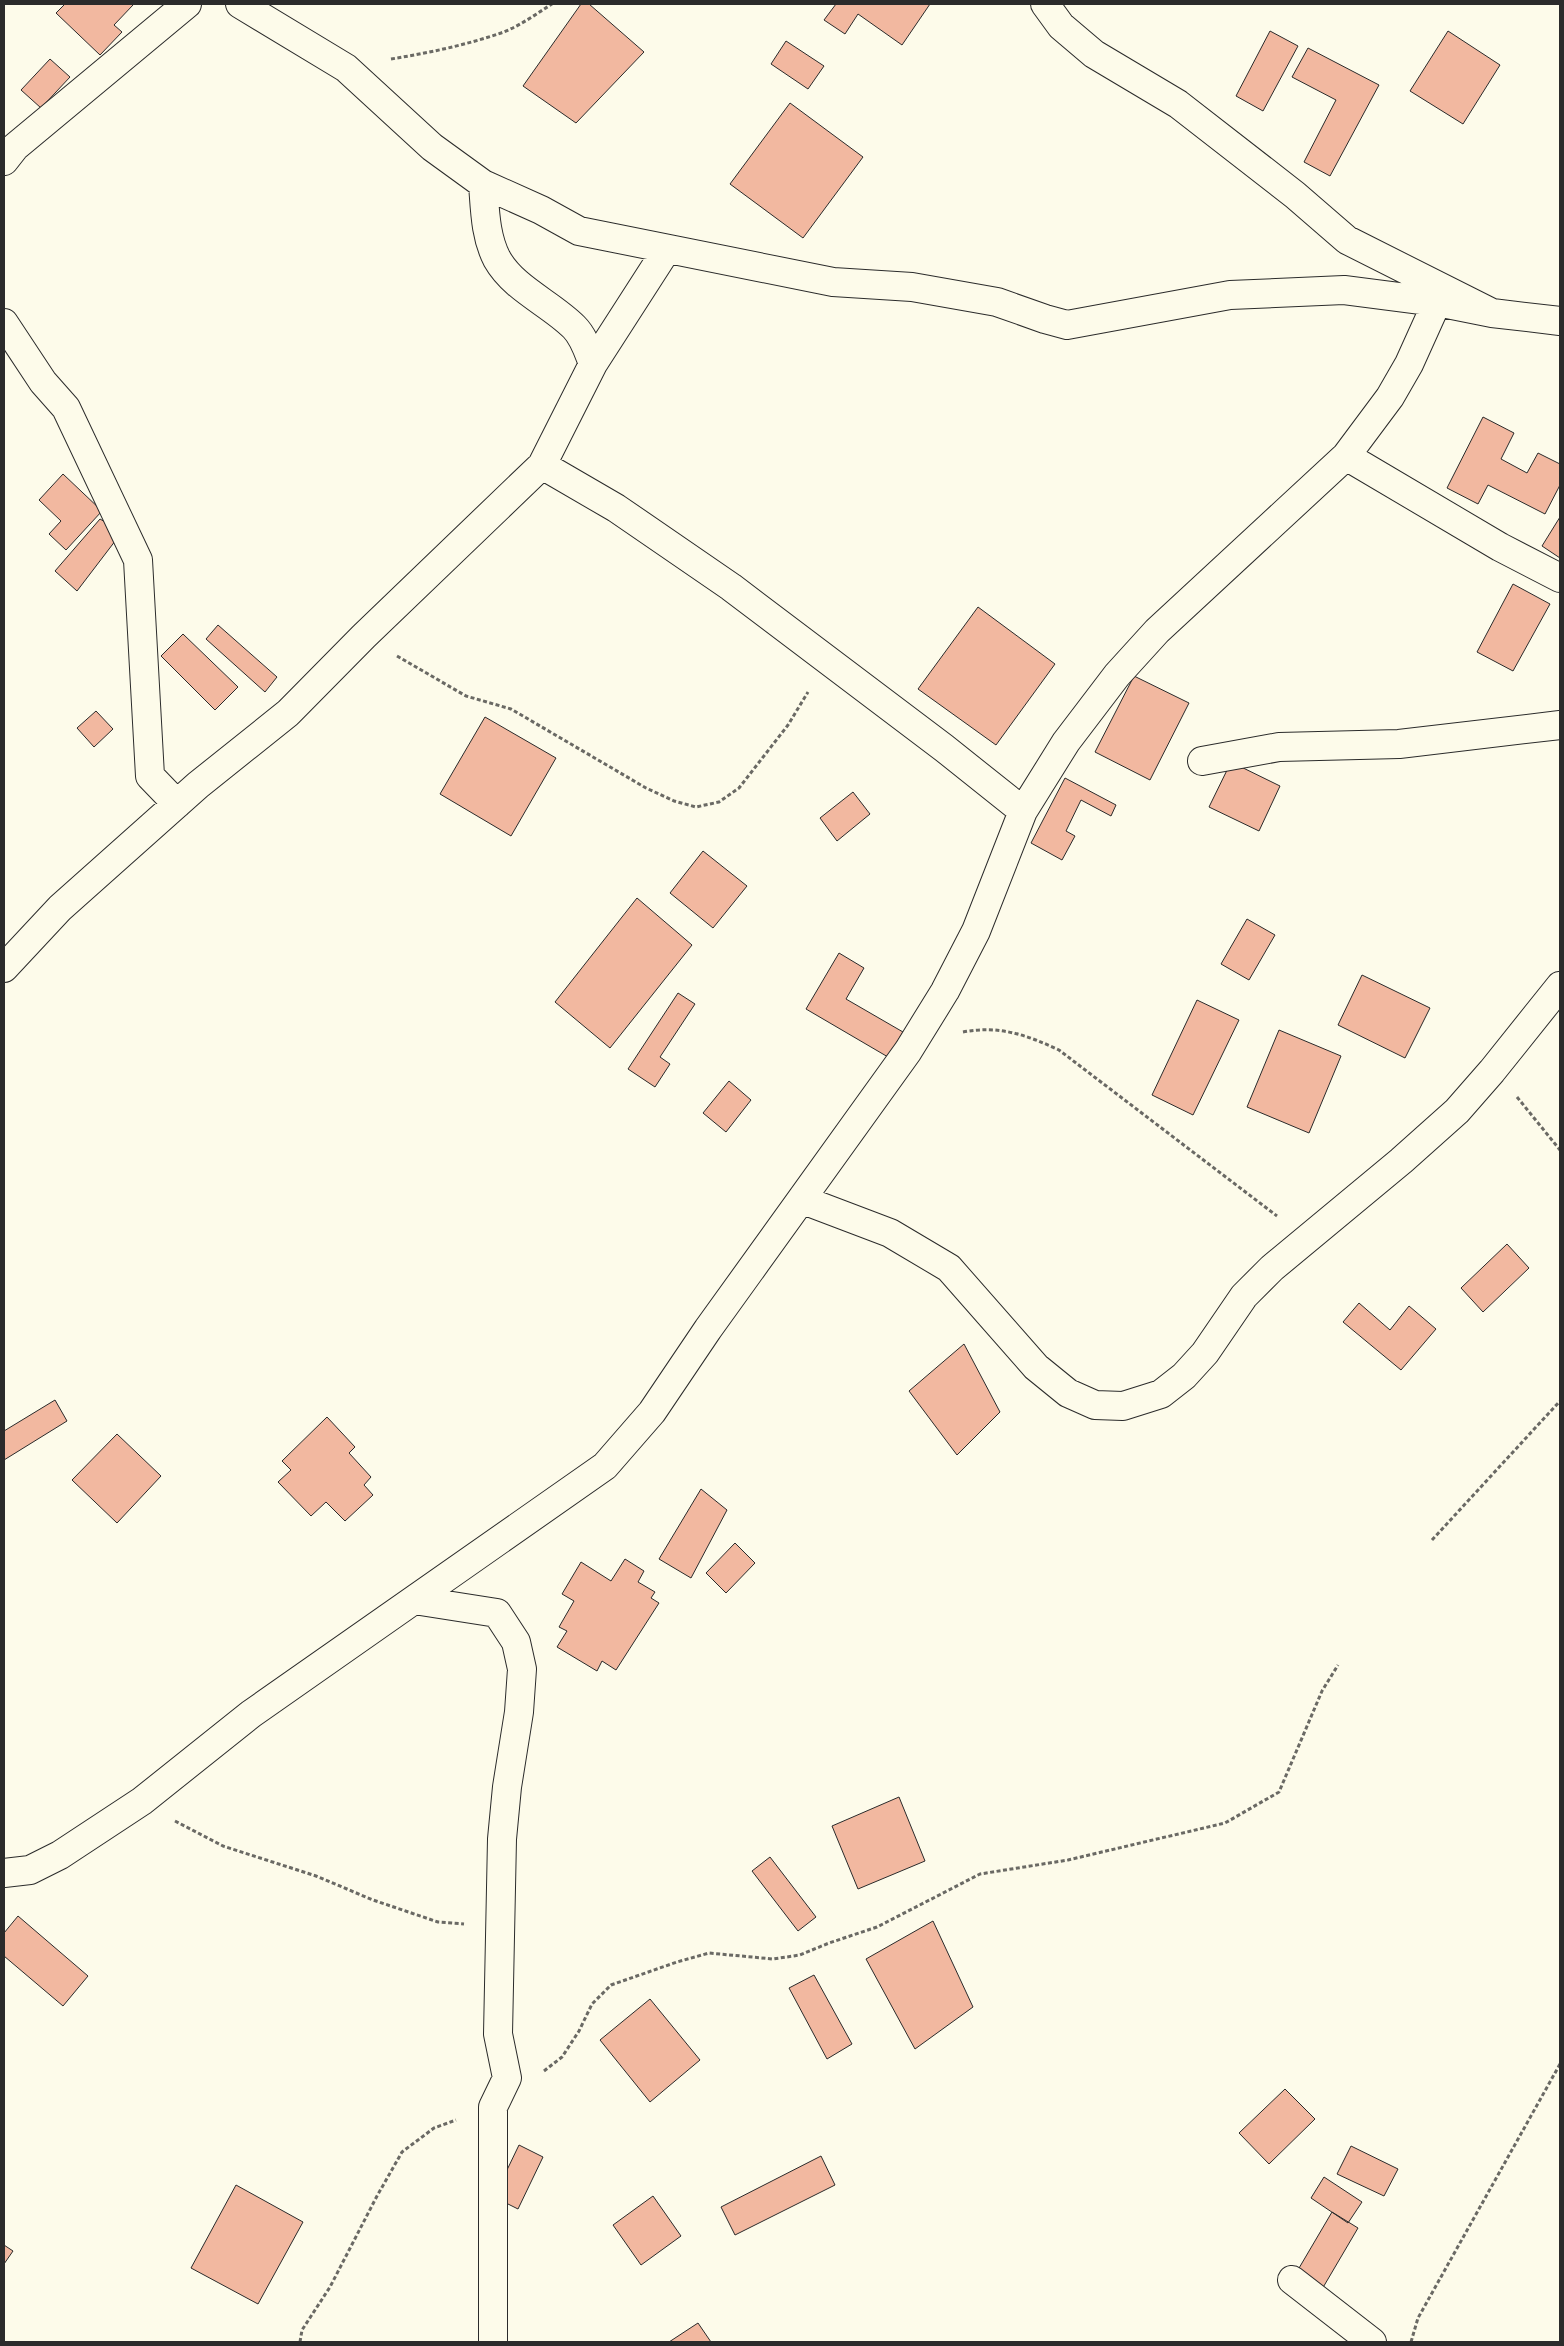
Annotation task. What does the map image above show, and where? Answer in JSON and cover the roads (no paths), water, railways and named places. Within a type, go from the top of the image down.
[{"type":"street","points":[[4,161],[15,147],[187,4]]},
{"type":"street","points":[[240,4],[346,68],[432,147],[483,184],[541,210],[580,231],[834,282],[912,287],[998,302],[1067,325],[1230,295],[1344,290],[1437,302],[1492,313],[1560,320]]},
{"type":"street","points":[[1046,4],[1061,26],[1094,54],[1178,104],[1287,189],[1348,240],[1492,313]]},
{"type":"street","points":[[483,184],[486,227],[497,259],[508,275],[574,326],[584,340],[593,364]]},
{"type":"street","points":[[4,968],[60,908],[177,804],[288,714],[364,636],[542,465],[593,364],[667,249]]},
{"type":"street","points":[[4,1873],[30,1870],[60,1855],[142,1801],[251,1714],[604,1466],[652,1412],[708,1329],[803,1200],[908,1050],[945,991],[976,931],[1023,811],[1066,742],[1117,675],[1150,638],[1346,456],[1400,381],[1437,302]]},
{"type":"street","points":[[4,323],[43,382],[66,408],[138,560],[150,776],[177,804]]},
{"type":"street","points":[[1346,456],[1500,547],[1560,578]]},
{"type":"street","points":[[542,465],[616,508],[723,581],[944,748],[1023,811]]},
{"type":"street","points":[[1202,761],[1279,747],[1399,744],[1560,725]]},
{"type":"street","points":[[803,1200],[890,1233],[949,1268],[1036,1367],[1068,1393],[1095,1405],[1123,1406],[1161,1394],[1184,1376],[1205,1353],[1244,1296],[1272,1268],[1401,1161],[1457,1111],[1492,1071],[1560,986]]},
{"type":"street","points":[[414,1600],[497,1614],[516,1642],[522,1669],[519,1712],[504,1813],[498,2034],[507,2078],[493,2107],[494,2342]]},
{"type":"street","points":[[1292,2280],[1372,2342]]}]
